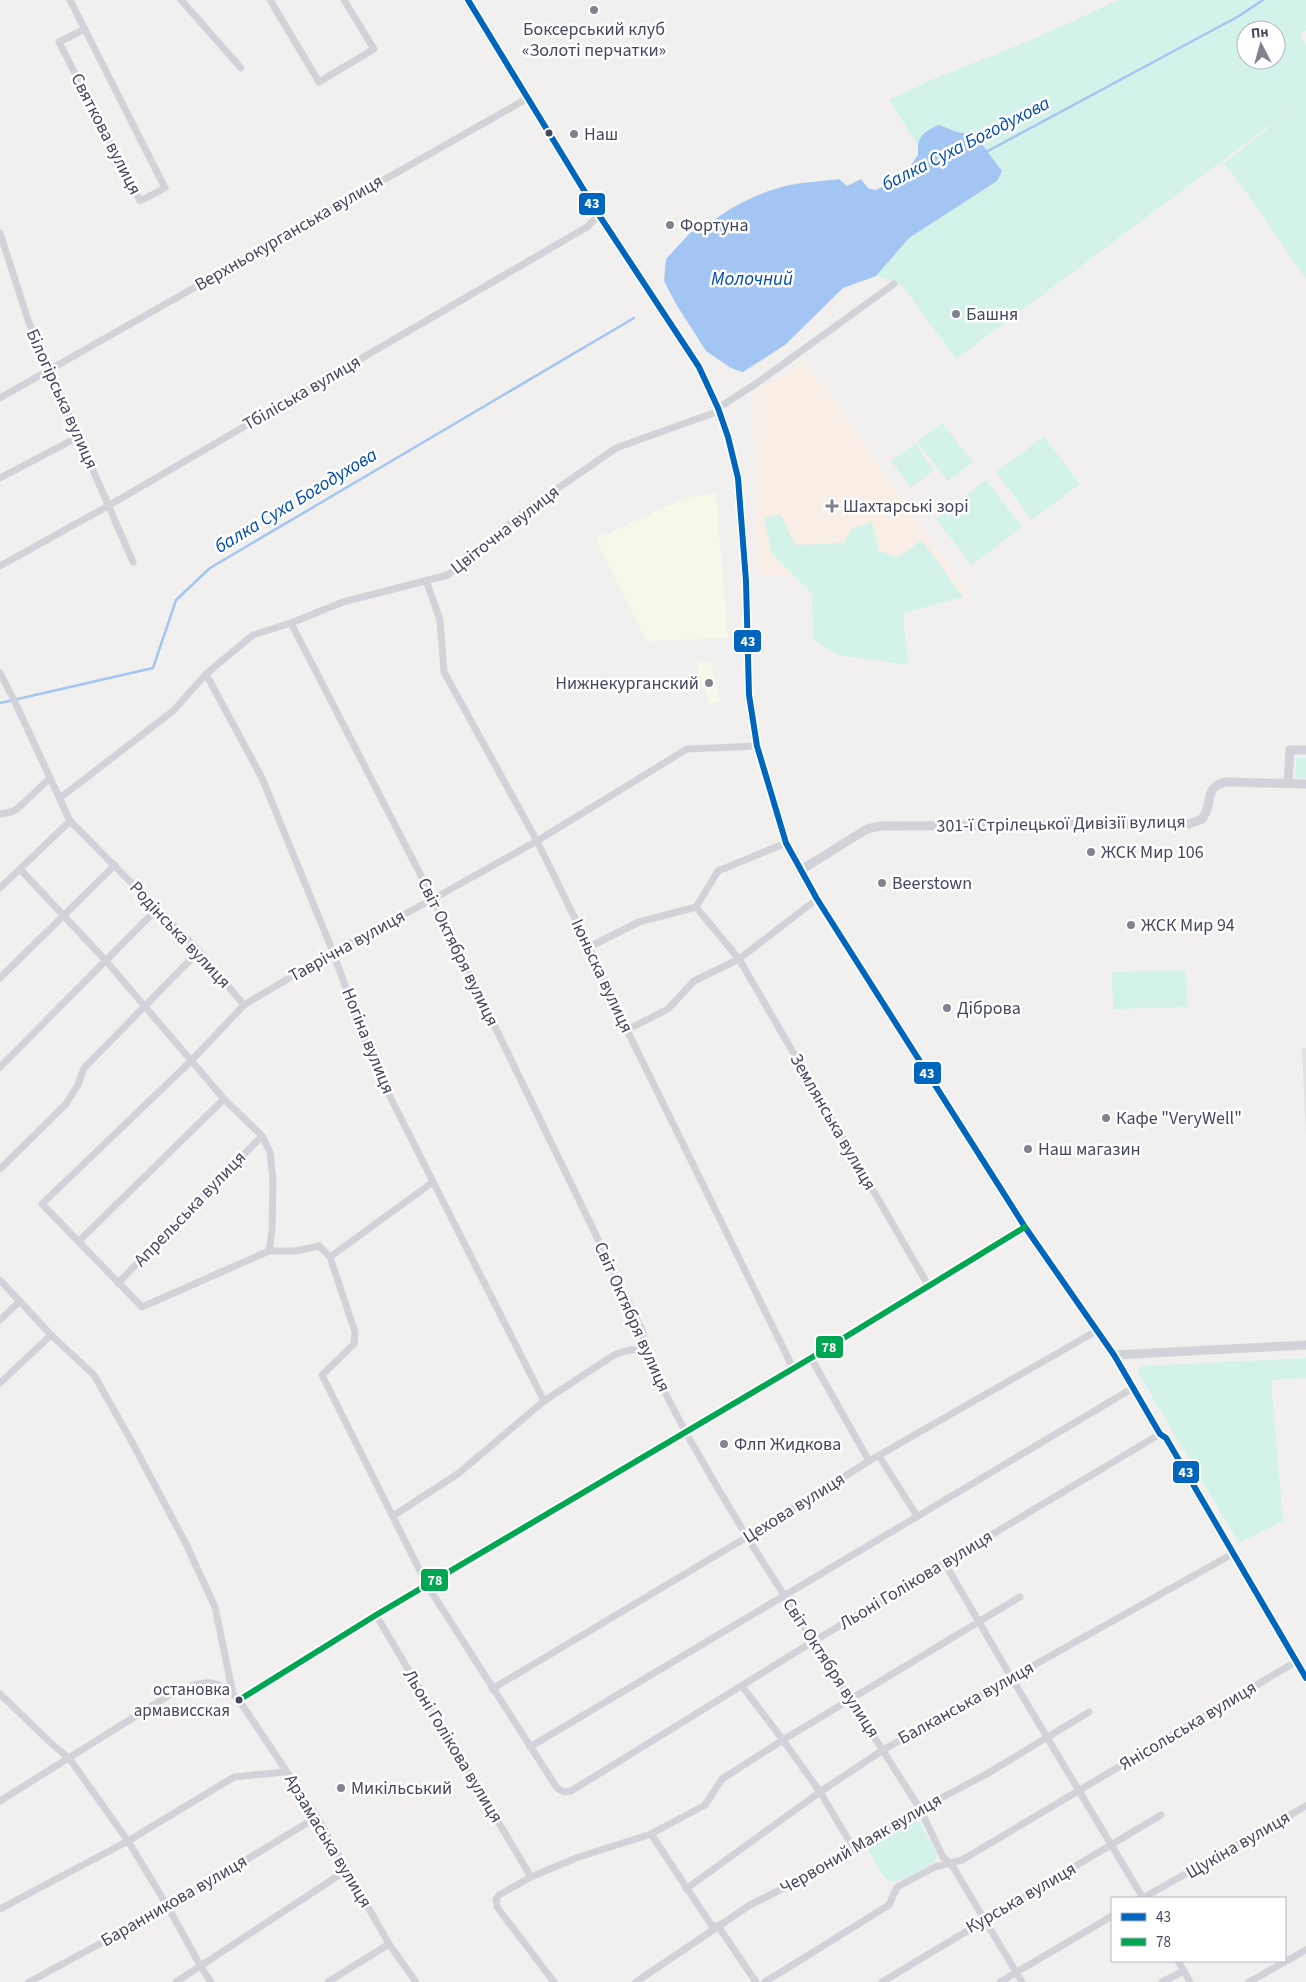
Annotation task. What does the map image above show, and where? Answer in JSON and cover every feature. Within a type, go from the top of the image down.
[{"type":"main road","points":[[468,0],[600,216],[699,367],[719,409],[738,478],[746,581],[749,695],[756,746],[786,843],[817,899],[1025,1227],[1114,1354],[1160,1434],[1166,1438],[1306,1678]]},
{"type":"street","name":"Святкова вулиця","points":[[70,0],[85,28],[166,188],[140,201],[59,42],[85,28]]},
{"type":"street","points":[[181,0],[241,68]]},
{"type":"street","points":[[270,0],[320,82],[374,49],[344,0]]},
{"type":"street","name":"Верхньокурганська вулиця","points":[[0,398],[528,98]]},
{"type":"street","name":"Тбіліська вулиця","points":[[0,566],[108,506],[587,227],[600,216]]},
{"type":"street","name":"Білогірська вулиця","points":[[0,233],[29,323],[80,436],[133,562]]},
{"type":"street","name":"Цвiточна вулиця","points":[[60,798],[173,711],[206,674],[253,634],[291,624],[343,602],[448,575],[526,510],[616,448],[719,409],[894,284]]},
{"type":"street","points":[[0,478],[80,436]]},
{"type":"street","name":"Iюньска вулиця","points":[[426,580],[440,620],[444,672],[537,841],[627,1030],[793,1368]]},
{"type":"street","name":"Світ Октября вулиця","points":[[291,624],[433,899],[643,1332],[644,1350],[685,1431],[784,1595],[920,1809],[943,1857],[950,1863],[1022,1982]]},
{"type":"street","name":"Родінська вулиця","points":[[0,673],[70,821],[199,951],[244,1005]]},
{"type":"street","name":"Ногіна вулиця","points":[[206,674],[262,778],[333,952],[372,1061],[544,1401]]},
{"type":"street","name":"Таврічна вулиця","points":[[79,1241],[42,1204],[191,1061],[244,1005],[333,952],[537,841],[687,749],[756,746]]},
{"type":"street","points":[[1288,783],[1290,750],[1306,750]]},
{"type":"street","points":[[0,814],[17,809],[50,778]]},
{"type":"street","name":"301-ї Стрілецької Дивізії вулиця","points":[[801,870],[867,829],[880,826],[1189,824],[1202,819],[1210,806],[1212,788],[1218,784],[1226,782],[1306,784]]},
{"type":"street","points":[[0,888],[70,821]]},
{"type":"street","points":[[589,947],[639,922],[696,907],[718,871],[786,843]]},
{"type":"street","name":"Родінська вулиця","points":[[0,978],[115,865]]},
{"type":"street","points":[[20,869],[106,961],[224,1099],[262,1136],[270,1152],[273,1181],[272,1230],[269,1251]]},
{"type":"street","points":[[627,1030],[668,1008],[694,981],[739,959],[817,899]]},
{"type":"street","name":"Землянська вулиця","points":[[696,907],[739,959],[928,1285]]},
{"type":"street","points":[[0,1067],[157,909]]},
{"type":"street","points":[[0,1169],[66,1104],[78,1085],[84,1068],[199,951]]},
{"type":"street","points":[[224,1099],[79,1241],[142,1307],[269,1251],[295,1251],[319,1246],[330,1257],[355,1332],[354,1344],[322,1375],[427,1585],[530,1747],[1133,1388]]},
{"type":"street","name":"Апрельська вулиця","points":[[118,1283],[262,1136]]},
{"type":"street","points":[[330,1257],[433,1182]]},
{"type":"street","points":[[239,1700],[376,1615],[811,1358],[1025,1227]]},
{"type":"street","points":[[0,1280],[51,1335],[94,1375],[133,1444],[186,1544],[215,1607],[233,1694]]},
{"type":"street","points":[[0,1320],[20,1302]]},
{"type":"street","name":"Цехова вулиця","points":[[492,1689],[748,1537],[869,1461],[1098,1330]]},
{"type":"street","points":[[0,1383],[51,1335]]},
{"type":"street","points":[[1114,1354],[1306,1346]]},
{"type":"street","points":[[393,1516],[459,1473],[544,1401],[614,1355],[630,1350],[644,1350]]},
{"type":"street","points":[[811,1358],[869,1461]]},
{"type":"street","name":"Льоні Голікова вулиця","points":[[530,1747],[557,1788],[564,1792],[571,1791],[944,1562],[1160,1434]]},
{"type":"street","points":[[879,1456],[917,1516]]},
{"type":"street","name":"Балканська вулиця","points":[[686,1889],[820,1792],[883,1750],[1234,1553]]},
{"type":"street","points":[[944,1562],[1010,1678],[1142,1897]]},
{"type":"street","points":[[554,1982],[497,1907],[496,1899],[499,1895],[531,1877],[576,1858],[651,1834],[705,1805],[722,1779],[1020,1597]]},
{"type":"street","name":"Льоні Голікова вулиця","points":[[376,1615],[531,1877]]},
{"type":"street","name":"Янісольська вулиця","points":[[765,1982],[889,1905],[897,1887],[935,1866],[962,1860],[1297,1661]]},
{"type":"street","name":"Арзамаська вулиця","points":[[0,1801],[171,1694],[198,1682],[208,1681],[233,1694],[239,1700],[285,1772],[317,1817],[389,1944],[416,1982]]},
{"type":"street","points":[[742,1686],[820,1792],[854,1849]]},
{"type":"street","points":[[0,1694],[52,1746],[69,1758],[128,1841],[168,1907],[201,1968],[211,1982]]},
{"type":"street","name":"Червоний Маяк вулиця","points":[[636,1982],[750,1905],[854,1849],[920,1809],[985,1775],[1089,1712]]},
{"type":"street","points":[[0,1909],[128,1841],[234,1778],[285,1772]]},
{"type":"street","name":"Щукіна вулиця","points":[[1145,1897],[1306,1806]]},
{"type":"street","name":"Курська вулиця","points":[[882,1982],[1161,1815]]},
{"type":"street","name":"Баранникова вулиця","points":[[28,1982],[168,1907],[317,1817]]},
{"type":"street","points":[[651,1834],[712,1926],[718,1926],[756,1982]]},
{"type":"street","points":[[176,1982],[201,1968],[347,1870]]},
{"type":"street","points":[[1000,1982],[1111,1917]]},
{"type":"street","points":[[328,1982],[389,1944]]},
{"type":"street","points":[[1286,1961],[1306,1950]]},
{"type":"street","points":[[1179,1962],[1190,1982]]},
{"type":"street","points":[[1250,1982],[1285,1962]]},
{"type":"street","points":[[1162,1982],[1184,1971]]},
{"type":"shaded area","name":"Шахтарські зорі","points":[[805,361],[969,595],[900,607],[823,581],[758,573],[753,393]]},
{"type":"shaded area","points":[[716,493],[728,638],[647,641],[596,539],[686,498]]},
{"type":"shaded area","name":"Нижнекурганский","points":[[710,661],[720,701],[709,704],[696,664]]},
{"type":"shaded area","points":[[1302,1048],[1306,1048],[1306,1135]]},
{"type":"green space","points":[[1119,0],[1306,0],[1306,30],[1300,35],[1306,45],[1306,279],[1236,178],[1223,164],[1304,100],[956,359],[901,284],[876,276],[909,238],[997,181],[968,134],[957,133],[939,125],[920,138],[917,144],[889,100],[931,80],[1031,40]]},
{"type":"green space","points":[[942,423],[973,462],[948,481],[917,442]]},
{"type":"green space","points":[[1044,436],[1080,484],[1032,520],[996,472]]},
{"type":"green space","points":[[915,444],[934,470],[911,487],[891,461]]},
{"type":"green space","points":[[986,480],[1022,527],[972,565],[936,519]]},
{"type":"green space","points":[[780,514],[795,545],[844,543],[852,528],[872,522],[879,551],[897,557],[922,540],[963,597],[903,613],[908,665],[838,655],[813,639],[812,594],[772,554],[764,518]]},
{"type":"green space","points":[[1296,758],[1306,758],[1306,778],[1295,778]]},
{"type":"green space","points":[[1186,970],[1188,1007],[1113,1009],[1112,972]]},
{"type":"green space","points":[[1306,1358],[1306,1378],[1271,1380],[1283,1521],[1239,1543],[1137,1371],[1142,1366]]},
{"type":"green space","points":[[916,1815],[937,1858],[915,1873],[900,1880],[890,1881],[883,1875],[871,1856],[869,1845]]},
{"type":"water","name":"Молочний","points":[[939,125],[968,134],[981,143],[1002,171],[997,181],[909,238],[876,276],[843,288],[785,345],[743,372],[731,368],[706,351],[676,304],[664,281],[666,259],[691,232],[698,232],[725,212],[744,202],[783,187],[839,179],[847,186],[861,179],[868,188],[875,190],[901,179],[918,155],[920,138],[929,130]]},
{"type":"waterway","name":"балка Суха Богодухова","points":[[986,152],[1239,16],[1263,0]]},
{"type":"waterway","name":"балка Суха Богодухова","points":[[0,703],[153,668],[176,600],[210,568],[634,318]]},
{"type":"transit line","name":"43","points":[[468,0],[599,215],[699,367],[718,408],[728,437],[738,478],[746,581],[749,695],[757,746],[786,843],[817,899],[1025,1227],[1114,1355],[1160,1434],[1166,1438],[1306,1678]]},
{"type":"transit line","name":"78","points":[[239,1700],[376,1615],[811,1358],[1025,1227]]},
{"type":"place","name":"Боксерський клуб «Золоті перчатки»","points":[[594,10]]},
{"type":"place","name":"Наш","points":[[574,134]]},
{"type":"place","name":"Фортуна","points":[[670,225]]},
{"type":"place","name":"Башня","points":[[956,314]]},
{"type":"place","name":"Шахтарські зорі","points":[[832,506]]},
{"type":"place","name":"Нижнекурганский","points":[[709,683]]},
{"type":"place","name":"ЖСК Мир 106","points":[[1091,852]]},
{"type":"place","name":"Beerstown","points":[[882,883]]},
{"type":"place","name":"ЖСК Мир 94","points":[[1131,925]]},
{"type":"place","name":"Діброва","points":[[947,1008]]},
{"type":"place","name":"Кафе \"VeryWell\"","points":[[1106,1118]]},
{"type":"place","name":"Наш магазин","points":[[1028,1149]]},
{"type":"place","name":"Флп Жидкова","points":[[724,1444]]},
{"type":"place","name":"остановка армависская","points":[[239,1700]]},
{"type":"place","name":"Микільський","points":[[341,1788]]}]
